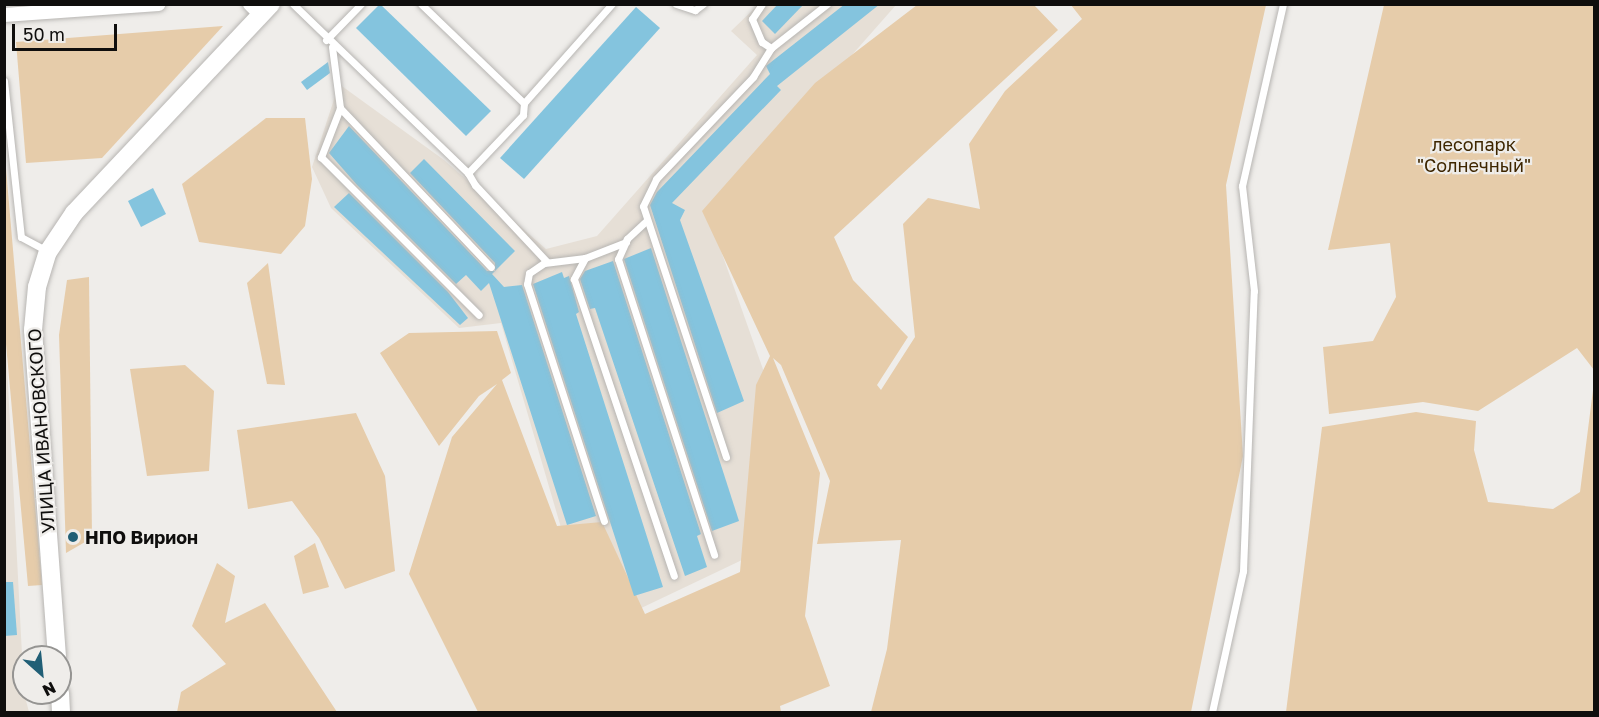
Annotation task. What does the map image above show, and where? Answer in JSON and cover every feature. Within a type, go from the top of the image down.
[{"type":"main road","name":"УЛИЦА ИВАНОВСКОГО","points":[[56,645],[33,330],[37,287],[48,252],[74,213],[261,8]]},
{"type":"street","points":[[4,15],[159,4]]},
{"type":"lane","points":[[292,4],[332,47],[468,172],[475,185],[547,262]]},
{"type":"lane","points":[[326,40],[361,4]]},
{"type":"lane","points":[[421,4],[524,103]]},
{"type":"lane","points":[[468,172],[522,115],[524,103],[612,4]]},
{"type":"lane","points":[[676,4],[695,10],[703,4]]},
{"type":"lane","points":[[762,4],[752,19],[755,31],[771,48]]},
{"type":"lane","points":[[726,457],[645,222],[643,206],[656,179],[753,77],[771,48],[827,4]]},
{"type":"lane","points":[[1212,712],[1243,571],[1254,291],[1242,186],[1283,4]]},
{"type":"lane","points":[[332,47],[340,108],[321,157],[479,315]]},
{"type":"lane","points":[[4,81],[21,237],[48,252]]},
{"type":"lane","points":[[340,108],[491,267]]},
{"type":"lane","points":[[645,222],[626,242],[618,260],[714,555]]},
{"type":"lane","points":[[604,520],[527,284],[529,273],[547,262],[585,258],[626,242]]},
{"type":"lane","points":[[585,258],[574,279],[674,576]]},
{"type":"shaded area","points":[[758,5],[896,5],[709,217],[769,386],[742,560],[635,611],[562,531],[501,323],[459,328],[331,208],[312,167],[339,84],[444,160],[546,249],[597,236],[757,55],[731,31]]},
{"type":"shaded area","points":[[4,308],[22,645],[12,645],[12,705],[27,705],[29,712],[5,712]]},
{"type":"green space","points":[[917,5],[1034,5],[1058,30],[834,237],[853,280],[908,337],[877,385],[881,390],[915,337],[903,224],[928,198],[980,209],[969,144],[1005,91],[1082,19],[1071,5],[1266,5],[1226,185],[1243,456],[1191,712],[871,712],[887,649],[901,540],[817,544],[830,481],[781,365],[773,358],[820,473],[805,616],[830,686],[780,706],[781,712],[478,712],[409,574],[452,437],[497,384],[479,396],[439,446],[380,353],[409,333],[497,331],[511,373],[502,380],[557,526],[602,522],[645,614],[740,572],[756,385],[770,356],[702,211],[815,83]]},
{"type":"green space","name":"лесопарк \"Солнечный\"","points":[[1384,5],[1594,5],[1594,370],[1577,348],[1478,411],[1423,402],[1329,414],[1323,347],[1373,341],[1396,297],[1390,243],[1328,250]]},
{"type":"green space","points":[[223,26],[102,158],[26,163],[16,42]]},
{"type":"green space","points":[[266,118],[305,118],[312,179],[305,226],[281,254],[199,242],[182,184]]},
{"type":"green space","points":[[5,157],[42,585],[28,586],[5,333]]},
{"type":"green space","points":[[268,263],[285,385],[267,384],[247,283]]},
{"type":"green space","points":[[89,277],[92,538],[66,553],[59,335],[67,280]]},
{"type":"green space","points":[[185,365],[214,391],[209,471],[147,476],[130,369]]},
{"type":"green space","points":[[1594,382],[1594,712],[1286,712],[1322,427],[1416,412],[1476,421],[1474,450],[1488,502],[1553,509],[1580,492]]},
{"type":"green space","points":[[356,413],[385,476],[395,571],[345,589],[319,538],[292,501],[248,509],[237,430]]},
{"type":"green space","points":[[315,543],[329,587],[303,594],[294,556]]},
{"type":"green space","points":[[217,563],[235,576],[225,623],[265,603],[337,712],[177,712],[181,692],[226,664],[192,626]]},
{"type":"building","points":[[380,4],[491,111],[466,136],[356,28]]},
{"type":"building","points":[[778,4],[804,4],[775,34],[762,21]]},
{"type":"building","points":[[845,4],[880,4],[777,86],[781,90],[672,203],[685,210],[680,220],[744,401],[717,413],[650,205],[657,192],[770,74],[766,66]]},
{"type":"building","points":[[636,7],[660,28],[524,179],[500,158]]},
{"type":"building","points":[[328,62],[330,73],[307,90],[301,82]]},
{"type":"building","points":[[349,126],[487,271],[495,271],[492,274],[504,287],[522,285],[596,516],[567,525],[489,283],[481,291],[466,275],[456,284],[357,185],[329,153]]},
{"type":"building","points":[[424,159],[515,251],[495,271],[495,263],[410,173]]},
{"type":"building","points":[[153,188],[166,214],[141,227],[128,201]]},
{"type":"building","points":[[349,193],[448,292],[468,318],[460,325],[334,207]]},
{"type":"building","points":[[651,248],[739,521],[712,531],[624,259]]},
{"type":"building","points":[[613,261],[701,534],[697,536],[707,567],[685,576],[595,308],[590,309],[580,279],[585,271]]},
{"type":"building","points":[[562,272],[564,278],[569,276],[579,312],[576,314],[663,587],[634,596],[533,284]]},
{"type":"building","points":[[4,582],[13,582],[17,635],[4,636]]},
{"type":"place","name":"НПО Вирион","points":[[73,537]]}]
